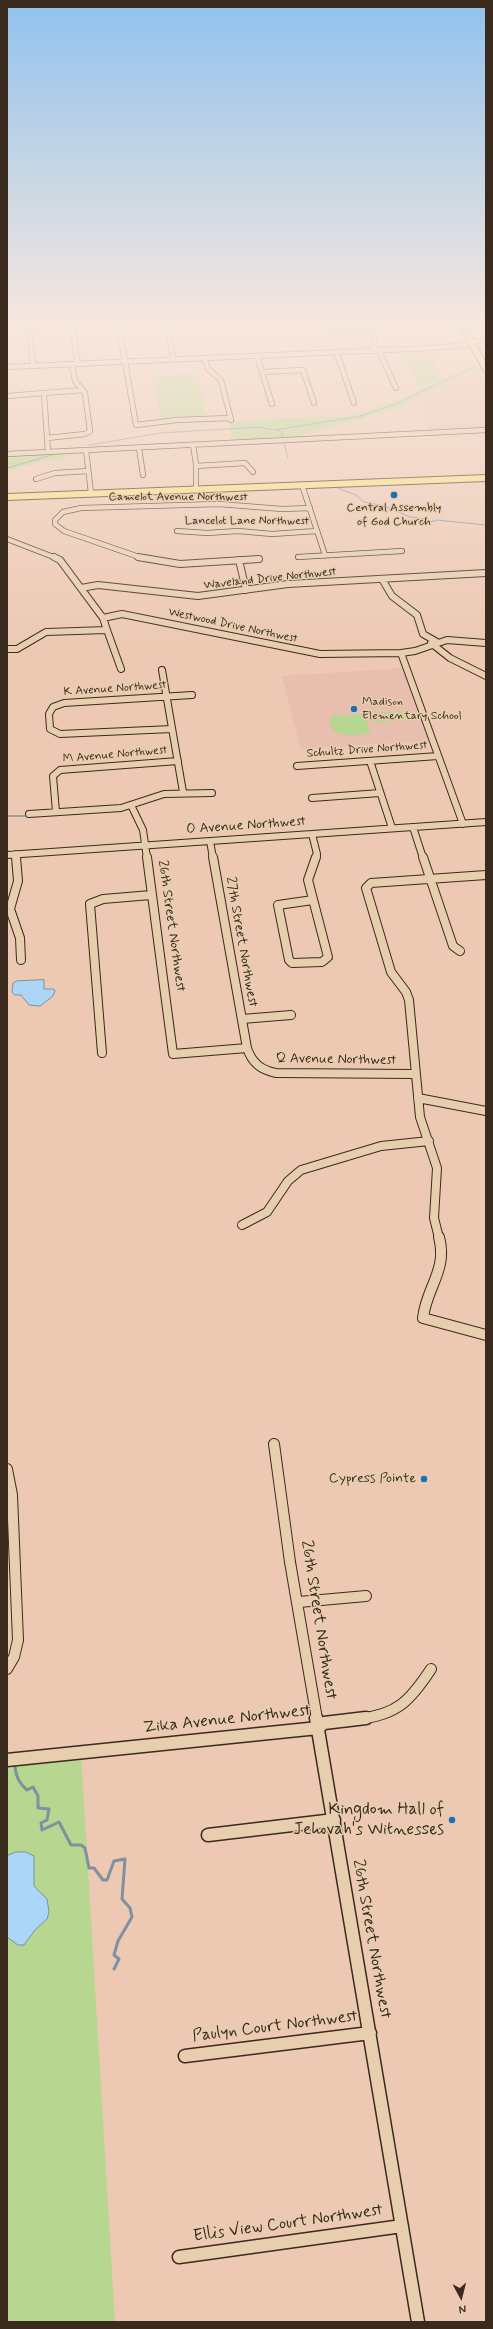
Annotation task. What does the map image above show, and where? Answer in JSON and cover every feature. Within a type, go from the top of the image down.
[{"type":"main road","points":[[7,497],[486,478]]},
{"type":"street","points":[[46,430],[48,452]]},
{"type":"street","points":[[47,438],[85,434],[90,430]]},
{"type":"street","points":[[7,454],[486,430]]},
{"type":"street","points":[[193,445],[196,466],[196,489]]},
{"type":"street","points":[[139,448],[143,475]]},
{"type":"street","points":[[86,450],[90,493]]},
{"type":"street","points":[[196,466],[245,463],[253,472]]},
{"type":"street","points":[[36,479],[55,473],[88,471]]},
{"type":"street","points":[[302,486],[325,555]]},
{"type":"street","name":"Camelot Avenue Northwest","points":[[239,560],[171,563],[142,559],[64,531],[55,524],[58,515],[81,508],[219,504],[282,509],[310,508]]},
{"type":"street","name":"Lancelot Lane Northwest","points":[[177,531],[207,533],[238,531],[272,534],[317,531]]},
{"type":"street","points":[[7,539],[60,560],[103,618],[122,669]]},
{"type":"street","points":[[298,557],[402,551]]},
{"type":"street","points":[[246,590],[239,560],[259,559]]},
{"type":"street","name":"Waveland Drive Northwest","points":[[81,588],[98,585],[198,596],[288,584],[486,573]]},
{"type":"street","points":[[382,579],[389,594],[394,600],[417,615],[422,634],[450,658],[486,676]]},
{"type":"street","name":"Westwood Drive Northwest","points":[[103,618],[122,614],[316,654],[401,653],[415,651],[432,643],[486,644]]},
{"type":"street","points":[[7,649],[16,649],[46,632],[107,630]]},
{"type":"street","points":[[422,634],[432,643]]},
{"type":"street","points":[[401,653],[463,824]]},
{"type":"street","points":[[162,670],[183,792]]},
{"type":"street","name":"K Avenue Northwest","points":[[172,729],[60,734],[50,728],[49,719],[50,711],[53,707],[64,703],[192,695]]},
{"type":"street","name":"Schultz Drive Northwest","points":[[297,766],[438,756]]},
{"type":"street","name":"M Avenue Northwest","points":[[56,812],[55,774],[67,769],[178,761]]},
{"type":"street","points":[[370,761],[392,828]]},
{"type":"street","points":[[28,814],[121,808],[154,795],[183,792],[212,793]]},
{"type":"street","points":[[312,798],[380,793]]},
{"type":"street","name":"26th Street Northwest","points":[[131,805],[143,830],[173,1054],[247,1048]]},
{"type":"street","name":"O Avenue Northwest","points":[[7,855],[486,822]]},
{"type":"street","points":[[413,827],[453,946],[460,951]]},
{"type":"street","points":[[312,834],[317,854],[308,880],[313,900],[328,960],[322,962],[292,963],[289,960],[278,905],[313,900]]},
{"type":"street","name":"27th Street Northwest","points":[[210,841],[247,1048]]},
{"type":"street","points":[[16,854],[18,882],[10,909],[20,938],[21,960]]},
{"type":"street","points":[[486,875],[371,883],[366,886],[391,972],[406,992],[409,1000],[420,1117],[436,1168],[434,1218],[441,1242],[442,1256],[441,1266],[424,1307],[423,1318],[486,1335]]},
{"type":"street","points":[[102,1053],[90,904],[94,900],[151,895]]},
{"type":"street","points":[[242,1019],[291,1015]]},
{"type":"street","name":"Q Avenue Northwest","points":[[247,1048],[251,1059],[257,1066],[276,1073],[416,1074]]},
{"type":"street","points":[[418,1098],[436,1099],[468,1108],[486,1111]]},
{"type":"street","points":[[242,1225],[259,1218],[268,1211],[289,1177],[301,1170],[381,1146],[428,1141]]},
{"type":"street","name":"26th Street Northwest","points":[[274,1444],[290,1562],[299,1602],[318,1728],[418,2322]]},
{"type":"street","points":[[7,1469],[12,1495],[11,1572],[18,1640],[14,1657],[7,1669]]},
{"type":"street","points":[[299,1602],[366,1596]]},
{"type":"street","name":"Zika Avenue Northwest","points":[[7,1760],[318,1728],[324,1723],[392,1712],[418,1689],[431,1669]]},
{"type":"street","points":[[208,1835],[334,1820]]},
{"type":"street","name":"Paulyn Court Northwest","points":[[185,2056],[370,2033]]},
{"type":"street","name":"Ellis View Court Northwest","points":[[179,2257],[402,2226]]},
{"type":"shaded area","name":"Madison Elementary School","points":[[402,668],[429,741],[301,749],[282,676]]},
{"type":"green space","points":[[230,430],[321,430],[299,436],[232,440]]},
{"type":"green space","points":[[64,453],[65,459],[46,460],[7,471],[8,456]]},
{"type":"green space","points":[[405,711],[407,719],[376,723],[373,713]]},
{"type":"green space","points":[[363,714],[366,716],[370,733],[357,735],[343,734],[332,728],[330,723],[331,716]]},
{"type":"green space","points":[[81,1752],[115,2322],[7,2322],[7,1760]]},
{"type":"water","points":[[44,980],[44,989],[54,989],[55,991],[53,996],[40,1006],[29,1005],[21,995],[15,995],[12,992],[13,983],[17,981]]},
{"type":"water","points":[[16,1852],[26,1852],[34,1856],[34,1886],[47,1899],[49,1912],[47,1919],[35,1930],[24,1945],[18,1945],[7,1937],[7,1856]]},
{"type":"waterway","points":[[89,445],[161,433],[214,430]]},
{"type":"waterway","points":[[277,430],[281,432],[283,437]]},
{"type":"waterway","points":[[284,443],[288,458]]},
{"type":"waterway","points":[[7,468],[52,455]]},
{"type":"waterway","points":[[335,487],[356,495],[364,502],[385,506],[410,517],[427,519],[430,522],[437,520],[486,525]]},
{"type":"waterway","points":[[7,816],[25,816]]},
{"type":"waterway","points":[[15,1767],[17,1777],[22,1785],[27,1790],[33,1787],[38,1796],[38,1808],[49,1809],[47,1820],[41,1823],[42,1830],[59,1822],[71,1845],[81,1845],[85,1848],[89,1868],[94,1868],[103,1880],[107,1880],[114,1861],[125,1859],[122,1899],[130,1908],[132,1917],[118,1941],[114,1955],[119,1959],[114,1969]]},
{"type":"place","name":"Central Assembly of God Church","points":[[394,495]]},
{"type":"place","name":"Madison Elementary School","points":[[354,709]]},
{"type":"place","name":"Cypress Pointe","points":[[424,1479]]},
{"type":"place","name":"Kingdom Hall of Jehovah's Witnesses","points":[[452,1820]]}]
